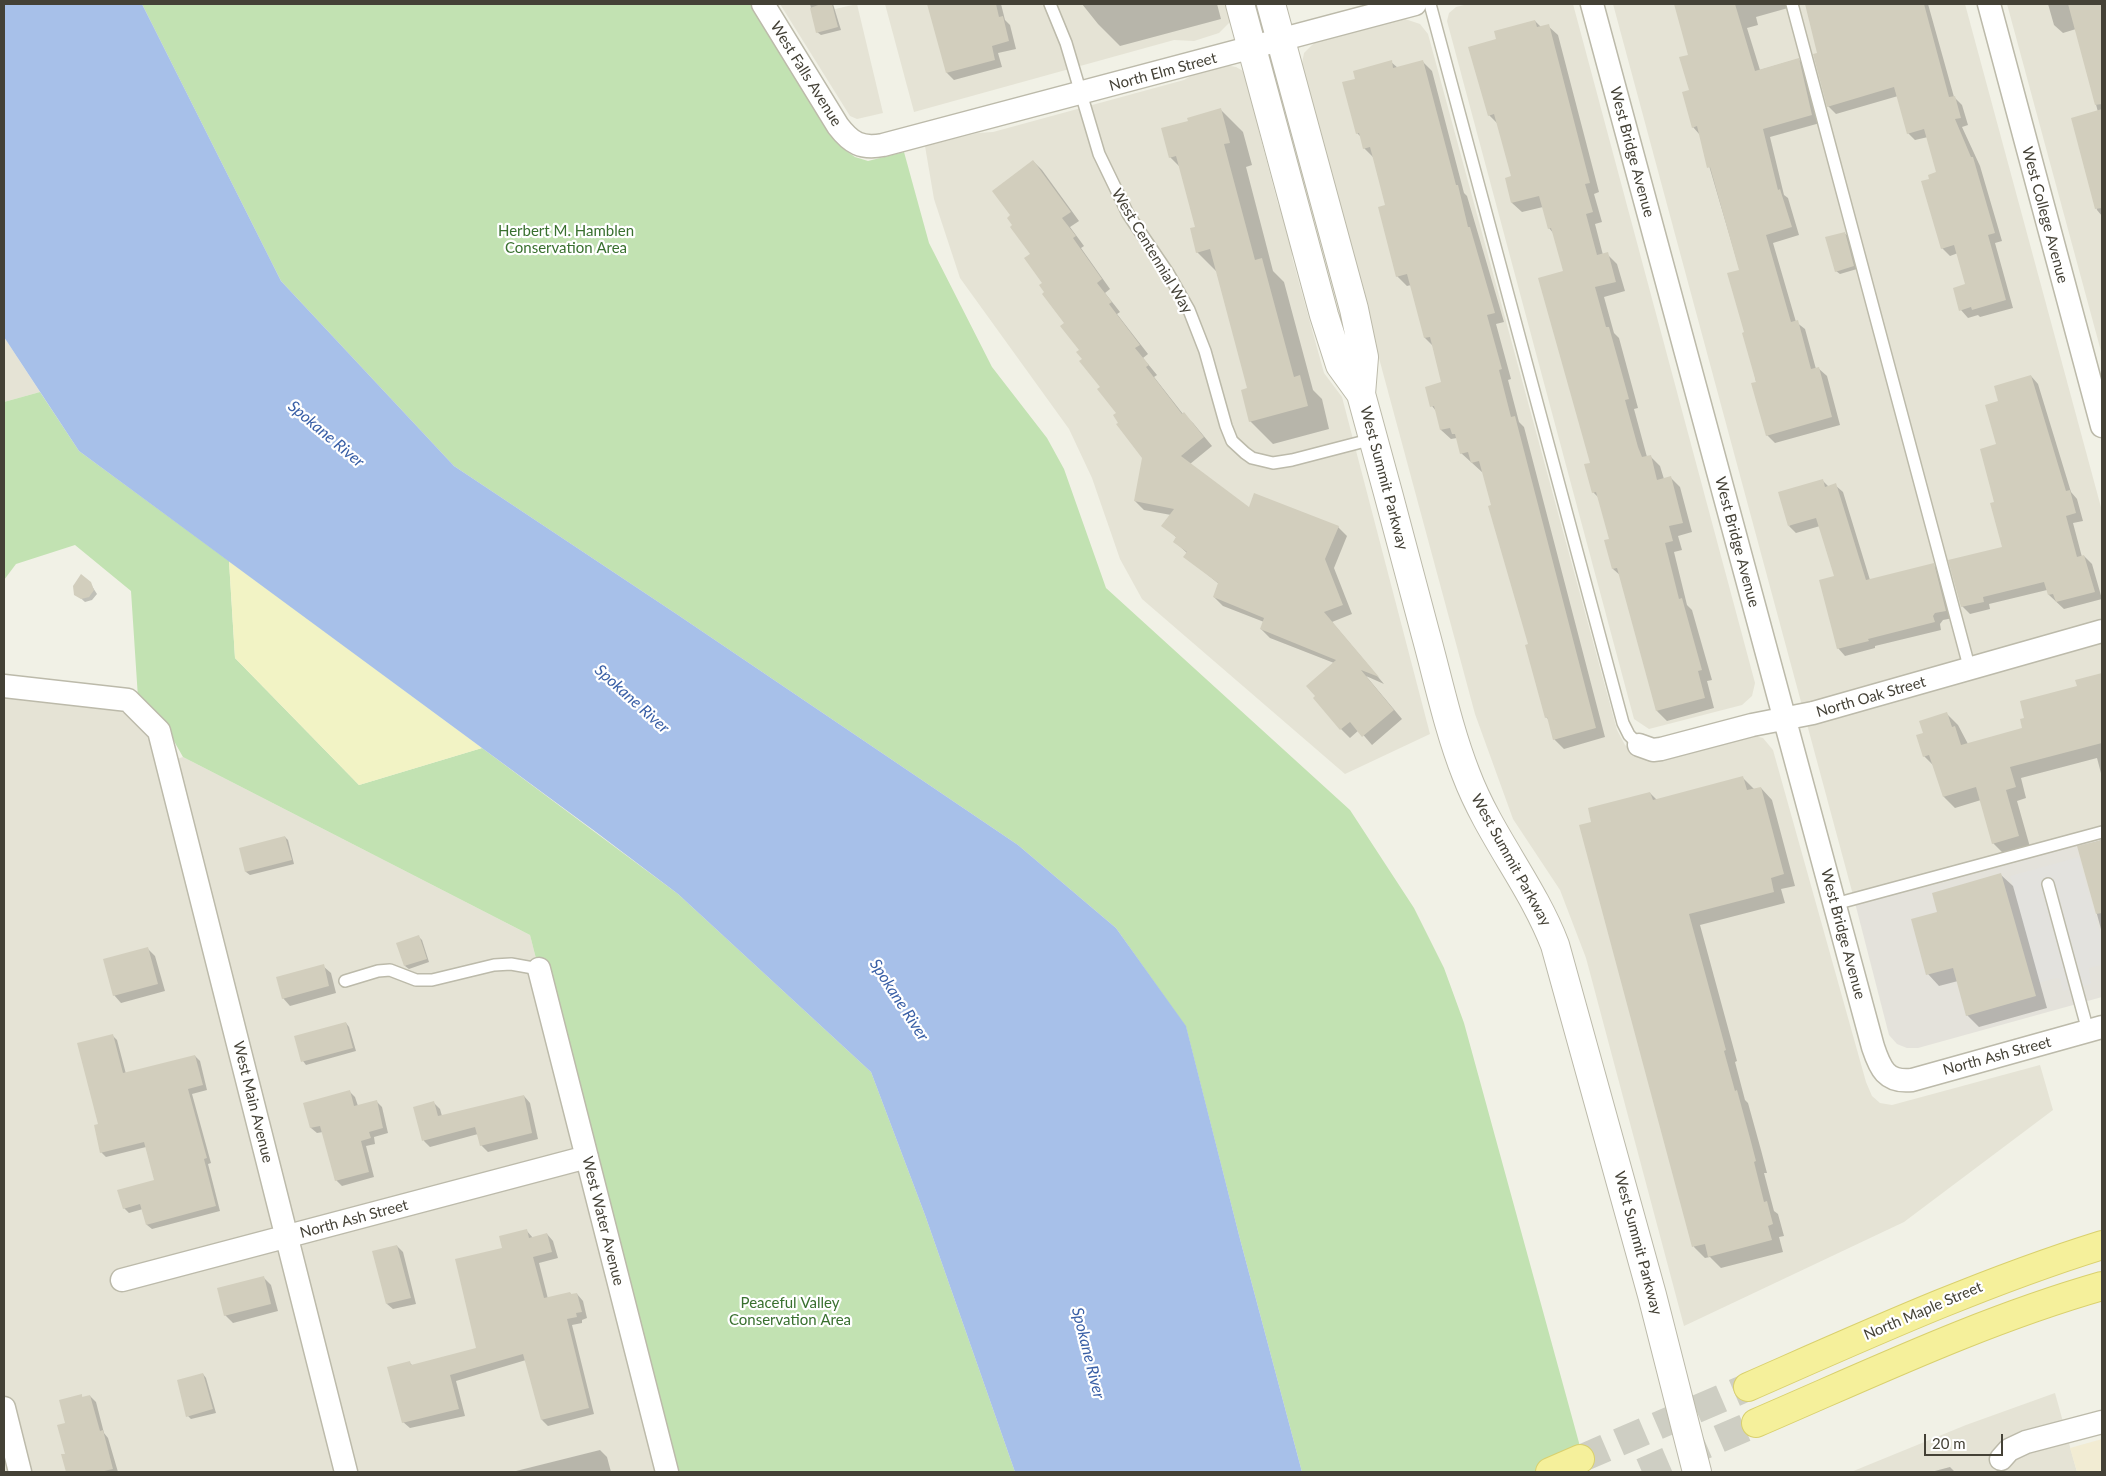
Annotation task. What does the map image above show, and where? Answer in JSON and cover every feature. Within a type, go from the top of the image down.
[{"type":"main road","name":"North Maple Street","points":[[1748,1387],[1916,1313],[1992,1282],[2102,1245]]},
{"type":"main road","points":[[1756,1423],[1977,1329],[2102,1286]]},
{"type":"main road","points":[[1550,1472],[1580,1459]]},
{"type":"street","name":"West Falls Avenue","points":[[763,4],[846,138],[867,147],[909,138]]},
{"type":"street","name":"West Summit Parkway","points":[[1240,4],[1324,315],[1340,365],[1361,394],[1465,774],[1486,819],[1528,888],[1547,925],[1567,982],[1652,1295],[1697,1472]]},
{"type":"street","name":"West Summit Parkway","points":[[1271,4],[1354,309],[1364,357],[1361,394]]},
{"type":"street","name":"North Elm Street","points":[[909,138],[1415,4]]},
{"type":"street","name":"West Bridge Avenue","points":[[1592,4],[1876,1055],[1881,1068],[1891,1077]]},
{"type":"street","name":"West College Avenue","points":[[1989,4],[2102,426]]},
{"type":"street","name":"North Oak Street","points":[[1639,745],[1653,750],[1661,749],[1752,725],[1813,714],[2102,632]]},
{"type":"street","name":"West Main Avenue","points":[[4,686],[128,700],[160,731],[346,1472]]},
{"type":"street","name":"West Water Avenue","points":[[539,969],[667,1472]]},
{"type":"street","name":"North Ash Street","points":[[1891,1077],[1900,1080],[1912,1080],[2095,1029]]},
{"type":"street","name":"North Ash Street","points":[[122,1280],[587,1157]]},
{"type":"street","points":[[4,1408],[20,1472]]},
{"type":"street","points":[[2000,1466],[2009,1450],[2026,1442],[2102,1422]]},
{"type":"lane","name":"West Centennial Way","points":[[1050,4],[1066,44],[1093,140],[1118,195],[1140,233],[1168,273],[1189,310],[1207,358],[1226,426],[1237,447],[1259,461],[1280,462],[1374,439]]},
{"type":"lane","points":[[1430,4],[1623,722],[1629,735],[1639,745]]},
{"type":"lane","points":[[1792,4],[1970,670]]},
{"type":"lane","points":[[1835,904],[2102,832]]},
{"type":"lane","points":[[2048,884],[2095,1029]]},
{"type":"lane","points":[[345,980],[378,971],[390,970],[416,980],[432,980],[494,965],[511,964],[539,969]]},
{"type":"shaded area","points":[[780,4],[833,4],[835,9],[857,4],[883,113],[857,119],[850,116]]},
{"type":"shaded area","points":[[885,4],[1231,4],[1232,8],[1230,22],[1219,33],[1194,41],[1174,40],[914,112]]},
{"type":"shaded area","points":[[1468,4],[1573,4],[1755,683],[1752,696],[1742,705],[1649,729],[1634,719],[1447,21],[1449,13],[1456,7]]},
{"type":"shaded area","points":[[1613,4],[1965,4],[2102,511],[2102,826],[1853,895]]},
{"type":"shaded area","points":[[2007,4],[2102,4],[2102,355]]},
{"type":"shaded area","points":[[1405,19],[1420,24],[1428,34],[1617,730],[1625,745],[1642,756],[1751,735],[1763,738],[1773,750],[1866,1082],[1872,1096],[1880,1103],[1892,1105],[2040,1065],[2053,1110],[1904,1222],[1684,1326],[1586,958],[1560,890],[1513,819],[1475,714],[1301,69],[1304,53],[1315,42]]},
{"type":"shaded area","points":[[1225,65],[1236,67],[1245,72],[1258,107],[1258,128],[1278,204],[1291,231],[1292,257],[1324,373],[1342,397],[1430,734],[1345,774],[1142,599],[1120,559],[1092,478],[1069,429],[960,278],[934,199],[925,146],[978,133],[993,132],[1184,80],[1201,70]]},
{"type":"shaded area","points":[[4,337],[40,392],[4,402]]},
{"type":"shaded area","points":[[4,686],[128,700],[167,762],[183,757],[530,935],[667,1472],[4,1472]]},
{"type":"shaded area","points":[[2102,826],[2102,997],[1918,1048],[1907,1048],[1897,1044],[1889,1035],[1853,895]]},
{"type":"shaded area","points":[[2079,857],[2102,940],[2102,965],[2089,968],[2091,984],[2063,991],[2060,979],[2056,978],[2039,983],[2010,876]]},
{"type":"shaded area","points":[[2055,1393],[2077,1472],[1851,1472],[1966,1425]]},
{"type":"shaded area","points":[[2102,1439],[2102,1472],[2077,1472],[2070,1448]]},
{"type":"green space","name":"Herbert M. Hamblen Conservation Area","points":[[142,4],[755,4],[827,128],[845,150],[855,157],[868,161],[904,152],[929,243],[992,367],[1047,438],[1064,469],[1106,588],[1350,810],[1414,908],[1444,968],[1464,1023],[1587,1472],[1302,1472],[1186,1027],[1116,928],[1018,845],[454,466],[281,281]]},
{"type":"green space","name":"Peaceful Valley Conservation Area","points":[[40,392],[79,451],[229,561],[235,658],[359,785],[482,748],[678,894],[871,1072],[925,1215],[1015,1472],[667,1472],[530,935],[183,757],[166,727],[138,698],[131,591],[75,545],[16,564],[4,580],[4,402]]},
{"type":"sand","points":[[229,561],[482,748],[359,785],[235,658]]},
{"type":"water","name":"Spokane River","points":[[4,4],[142,4],[281,281],[454,466],[1018,845],[1116,928],[1186,1026],[1302,1472],[1015,1472],[925,1215],[871,1072],[678,894],[79,451],[4,337]]},
{"type":"building","points":[[821,4],[832,4],[838,27],[816,33],[810,8]]},
{"type":"building","points":[[927,4],[996,4],[999,17],[1003,16],[1009,41],[992,46],[995,60],[946,73]]},
{"type":"building","points":[[1674,4],[1735,4],[1755,71],[1799,58],[1812,115],[1763,129],[1778,190],[1780,189],[1792,227],[1766,235],[1791,322],[1798,320],[1811,369],[1819,367],[1832,417],[1766,436],[1751,383],[1756,382],[1727,273],[1739,270],[1710,167],[1707,168],[1697,126],[1692,128],[1682,92],[1689,90],[1679,57],[1688,55]]},
{"type":"building","points":[[1805,4],[1924,4],[1949,97],[1955,96],[1961,118],[1955,119],[1971,157],[1973,157],[1995,233],[1988,235],[2006,300],[1972,310],[1971,307],[1959,311],[1953,288],[1965,284],[1954,245],[1941,249],[1921,181],[1929,179],[1928,175],[1936,172],[1924,129],[1907,134],[1894,87],[1827,107],[1813,54],[1817,53]]},
{"type":"building","points":[[2068,4],[2102,4],[2102,104],[2095,105]]},
{"type":"building","points":[[1535,20],[1537,27],[1549,24],[1590,183],[1585,184],[1593,212],[1586,214],[1597,255],[1608,252],[1616,282],[1595,287],[1606,327],[1609,327],[1629,399],[1625,400],[1638,447],[1642,457],[1651,455],[1657,480],[1671,476],[1683,523],[1669,526],[1673,541],[1665,543],[1679,599],[1682,598],[1702,670],[1698,671],[1705,698],[1656,711],[1617,568],[1612,569],[1604,540],[1609,539],[1596,492],[1592,493],[1584,464],[1590,463],[1538,278],[1563,271],[1551,228],[1548,229],[1539,196],[1511,203],[1505,178],[1511,176],[1494,114],[1488,116],[1468,47],[1496,39],[1494,31]]},
{"type":"building","points":[[1392,60],[1393,68],[1423,60],[1456,185],[1458,185],[1468,227],[1470,227],[1495,313],[1487,315],[1502,369],[1499,370],[1511,417],[1515,416],[1596,728],[1553,740],[1547,717],[1545,718],[1525,645],[1528,644],[1488,506],[1491,505],[1479,461],[1471,463],[1468,452],[1460,454],[1455,434],[1452,434],[1450,428],[1440,430],[1434,406],[1430,407],[1425,387],[1441,382],[1430,337],[1424,338],[1407,274],[1396,277],[1378,207],[1385,205],[1370,147],[1363,149],[1359,133],[1356,134],[1342,82],[1355,79],[1353,71]]},
{"type":"building","points":[[1221,108],[1230,143],[1224,144],[1255,260],[1262,258],[1294,377],[1300,375],[1308,406],[1249,422],[1241,390],[1247,388],[1210,249],[1196,253],[1190,228],[1195,227],[1176,156],[1169,158],[1161,128],[1188,121],[1187,118]]},
{"type":"building","points":[[2102,109],[2102,208],[2095,209],[2071,118]]},
{"type":"building","points":[[1033,160],[1071,212],[1062,218],[1076,236],[1073,238],[1102,279],[1097,283],[1112,302],[1109,304],[1140,345],[1135,348],[1149,365],[1146,367],[1182,414],[1184,412],[1204,437],[1181,456],[1249,507],[1254,493],[1339,526],[1325,559],[1343,605],[1324,612],[1379,677],[1361,670],[1394,710],[1362,737],[1350,722],[1340,730],[1313,698],[1315,696],[1306,686],[1336,660],[1260,629],[1264,618],[1213,597],[1218,583],[1183,557],[1187,552],[1173,542],[1176,537],[1161,526],[1174,509],[1134,501],[1142,458],[1116,424],[1118,423],[1113,415],[1116,413],[1097,389],[1100,387],[1079,361],[1082,359],[1076,352],[1079,350],[1060,326],[1064,323],[1042,294],[1044,292],[1039,285],[1042,283],[1024,258],[1030,254],[1010,227],[1012,225],[1007,218],[1010,215],[992,191]]},
{"type":"building","points":[[1845,232],[1854,266],[1835,272],[1825,237]]},
{"type":"building","points":[[2031,375],[2066,491],[2070,490],[2076,513],[2066,516],[2077,557],[2084,555],[2095,592],[2056,602],[2053,594],[2048,595],[2044,582],[1983,597],[1984,602],[1961,607],[1948,560],[2002,547],[1990,503],[1994,502],[1980,449],[1996,444],[1985,405],[1998,401],[1994,386]]},
{"type":"building","points":[[1823,479],[1825,487],[1836,483],[1866,580],[1934,563],[1946,611],[1935,613],[1933,616],[1935,622],[1837,649],[1819,580],[1834,576],[1816,518],[1788,526],[1778,492]]},
{"type":"building","points":[[81,574],[91,582],[94,590],[89,597],[81,599],[74,595],[73,586]]},
{"type":"building","points":[[2102,673],[2102,743],[2010,767],[2016,787],[2006,790],[2019,836],[1992,844],[1976,787],[1943,797],[1929,755],[1923,757],[1916,735],[1923,733],[1919,721],[1947,712],[1952,727],[1955,726],[1961,745],[2022,728],[2020,719],[2024,718],[2020,701],[2077,686],[2075,680]]},
{"type":"building","points":[[1743,776],[1747,790],[1761,787],[1784,874],[1771,878],[1774,892],[1689,914],[1726,1050],[1724,1051],[1735,1091],[1737,1090],[1756,1161],[1754,1162],[1764,1202],[1767,1201],[1773,1224],[1768,1226],[1772,1240],[1708,1257],[1705,1244],[1692,1247],[1579,825],[1591,822],[1588,808],[1650,792],[1653,800]]},
{"type":"building","points":[[285,836],[292,860],[245,872],[239,848]]},
{"type":"building","points":[[2102,840],[2102,913],[2096,914],[2077,846]]},
{"type":"building","points":[[2001,873],[2036,996],[1966,1016],[1953,968],[1926,975],[1911,919],[1937,912],[1932,893]]},
{"type":"building","points":[[419,935],[427,959],[404,966],[396,943]]},
{"type":"building","points":[[148,947],[158,984],[113,996],[103,959]]},
{"type":"building","points":[[324,964],[329,986],[282,999],[276,977]]},
{"type":"building","points":[[346,1022],[353,1048],[301,1062],[294,1036]]},
{"type":"building","points":[[113,1034],[123,1073],[195,1055],[203,1085],[188,1089],[207,1158],[204,1159],[216,1206],[146,1225],[140,1204],[123,1209],[117,1190],[154,1180],[144,1142],[100,1153],[94,1125],[98,1124],[77,1043]]},
{"type":"building","points":[[350,1090],[354,1106],[377,1100],[383,1128],[369,1132],[371,1138],[361,1141],[369,1172],[335,1181],[320,1126],[310,1128],[303,1103]]},
{"type":"building","points":[[524,1095],[532,1133],[480,1146],[475,1127],[422,1141],[413,1107],[434,1101],[438,1116]]},
{"type":"building","points":[[527,1229],[529,1238],[547,1233],[552,1252],[533,1257],[544,1298],[570,1292],[571,1294],[577,1293],[582,1312],[576,1313],[577,1317],[567,1319],[589,1408],[541,1420],[523,1354],[450,1375],[459,1409],[402,1423],[387,1367],[410,1361],[411,1365],[476,1348],[455,1259],[502,1248],[499,1236]]},
{"type":"building","points":[[397,1245],[411,1298],[386,1304],[372,1251]]},
{"type":"building","points":[[264,1276],[271,1304],[224,1316],[217,1288]]},
{"type":"building","points":[[203,1373],[213,1409],[186,1417],[177,1380]]},
{"type":"building","points":[[82,1394],[82,1397],[90,1395],[100,1431],[103,1430],[113,1469],[100,1472],[66,1472],[61,1454],[65,1454],[57,1425],[65,1423],[59,1400]]},
{"type":"tunnel","points":[[1580,1459],[1748,1387]]},
{"type":"tunnel","points":[[1642,1472],[1756,1423]]}]
